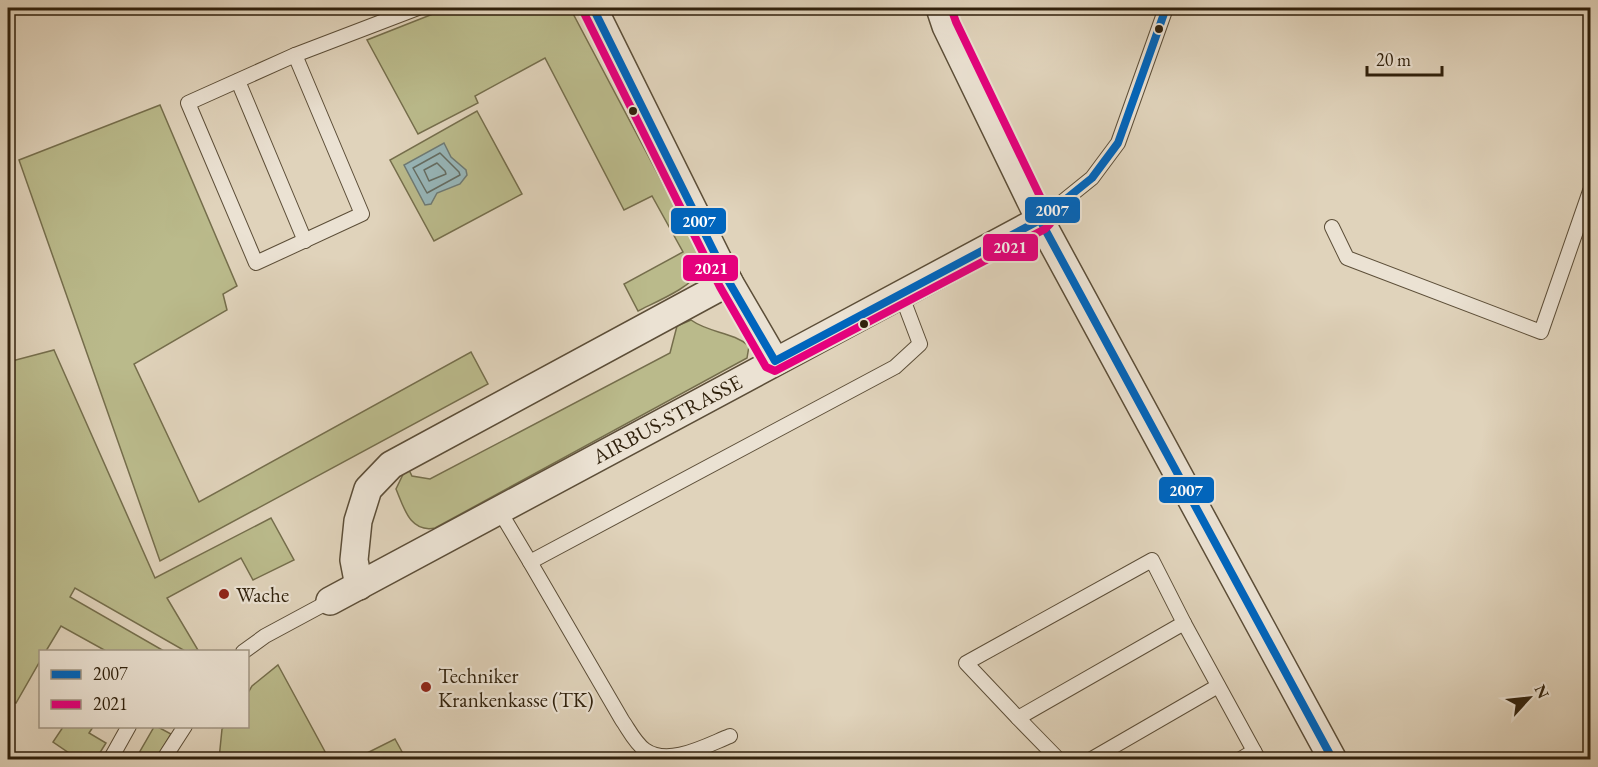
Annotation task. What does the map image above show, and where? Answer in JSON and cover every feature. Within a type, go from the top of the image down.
[{"type":"street","points":[[592,8],[729,282],[775,361]]},
{"type":"street","points":[[940,8],[946,26],[1040,220],[1334,759]]},
{"type":"street","name":"AIRBUS-STRASSE","points":[[330,601],[1040,220]]},
{"type":"street","points":[[359,586],[354,560],[358,521],[368,489],[391,465],[729,282]]},
{"type":"lane","points":[[295,55],[362,214],[256,263],[188,103],[295,55],[418,8]]},
{"type":"lane","points":[[1040,220],[1092,178],[1118,143],[1166,8]]},
{"type":"lane","points":[[238,81],[305,241]]},
{"type":"lane","points":[[1332,227],[1347,258],[1541,332],[1590,191]]},
{"type":"lane","points":[[530,562],[895,367],[920,344],[901,294]]},
{"type":"lane","points":[[499,510],[622,720],[646,751],[658,756],[677,756],[730,736]]},
{"type":"lane","points":[[1059,759],[966,663],[1152,560],[1256,755],[1239,759]]},
{"type":"lane","points":[[244,650],[265,636],[330,601]]},
{"type":"lane","points":[[1018,718],[1184,623]]},
{"type":"lane","points":[[1090,759],[1218,686]]},
{"type":"lane","points":[[110,759],[128,728]]},
{"type":"lane","points":[[163,759],[184,728]]},
{"type":"green space","points":[[448,8],[570,8],[697,248],[700,268],[689,283],[638,311],[624,284],[683,252],[652,196],[624,210],[545,58],[475,96],[478,103],[418,134],[367,40]]},
{"type":"green space","points":[[160,105],[237,286],[223,294],[227,310],[134,364],[199,502],[471,352],[488,384],[160,561],[19,160]]},
{"type":"green space","points":[[477,111],[522,194],[434,241],[390,160]]},
{"type":"green space","points":[[691,320],[705,328],[743,341],[749,346],[747,358],[435,528],[419,527],[409,518],[396,489],[407,466],[412,476],[430,479],[670,353],[677,326]]},
{"type":"green space","points":[[54,350],[155,578],[271,518],[294,560],[253,580],[241,558],[167,598],[198,650],[183,650],[75,588],[70,597],[162,650],[104,650],[61,626],[47,650],[39,650],[39,663],[16,703],[8,699],[8,362]]},
{"type":"green space","points":[[278,665],[329,759],[219,759],[222,729],[249,728],[249,691],[252,686]]},
{"type":"green space","points":[[62,728],[92,728],[89,733],[106,743],[96,759],[78,759],[53,742]]},
{"type":"green space","points":[[153,728],[160,728],[171,734],[156,759],[135,760]]},
{"type":"green space","points":[[395,739],[406,759],[355,759]]},
{"type":"water","points":[[444,143],[451,157],[466,170],[467,175],[460,184],[437,193],[431,204],[425,205],[404,165]]},
{"type":"transit line","name":"2007","points":[[593,8],[729,282],[775,361],[1040,220],[1092,178],[1118,143],[1166,8]]},
{"type":"transit line","name":"2021","points":[[584,13],[720,287],[766,367],[775,371],[1045,229],[1050,224],[1049,215],[951,8]]},
{"type":"transit line","name":"2007","points":[[1040,220],[1333,760]]},
{"type":"place","name":"Wache","points":[[224,594]]},
{"type":"place","name":"Techniker Krankenkasse (TK)","points":[[426,687]]}]
